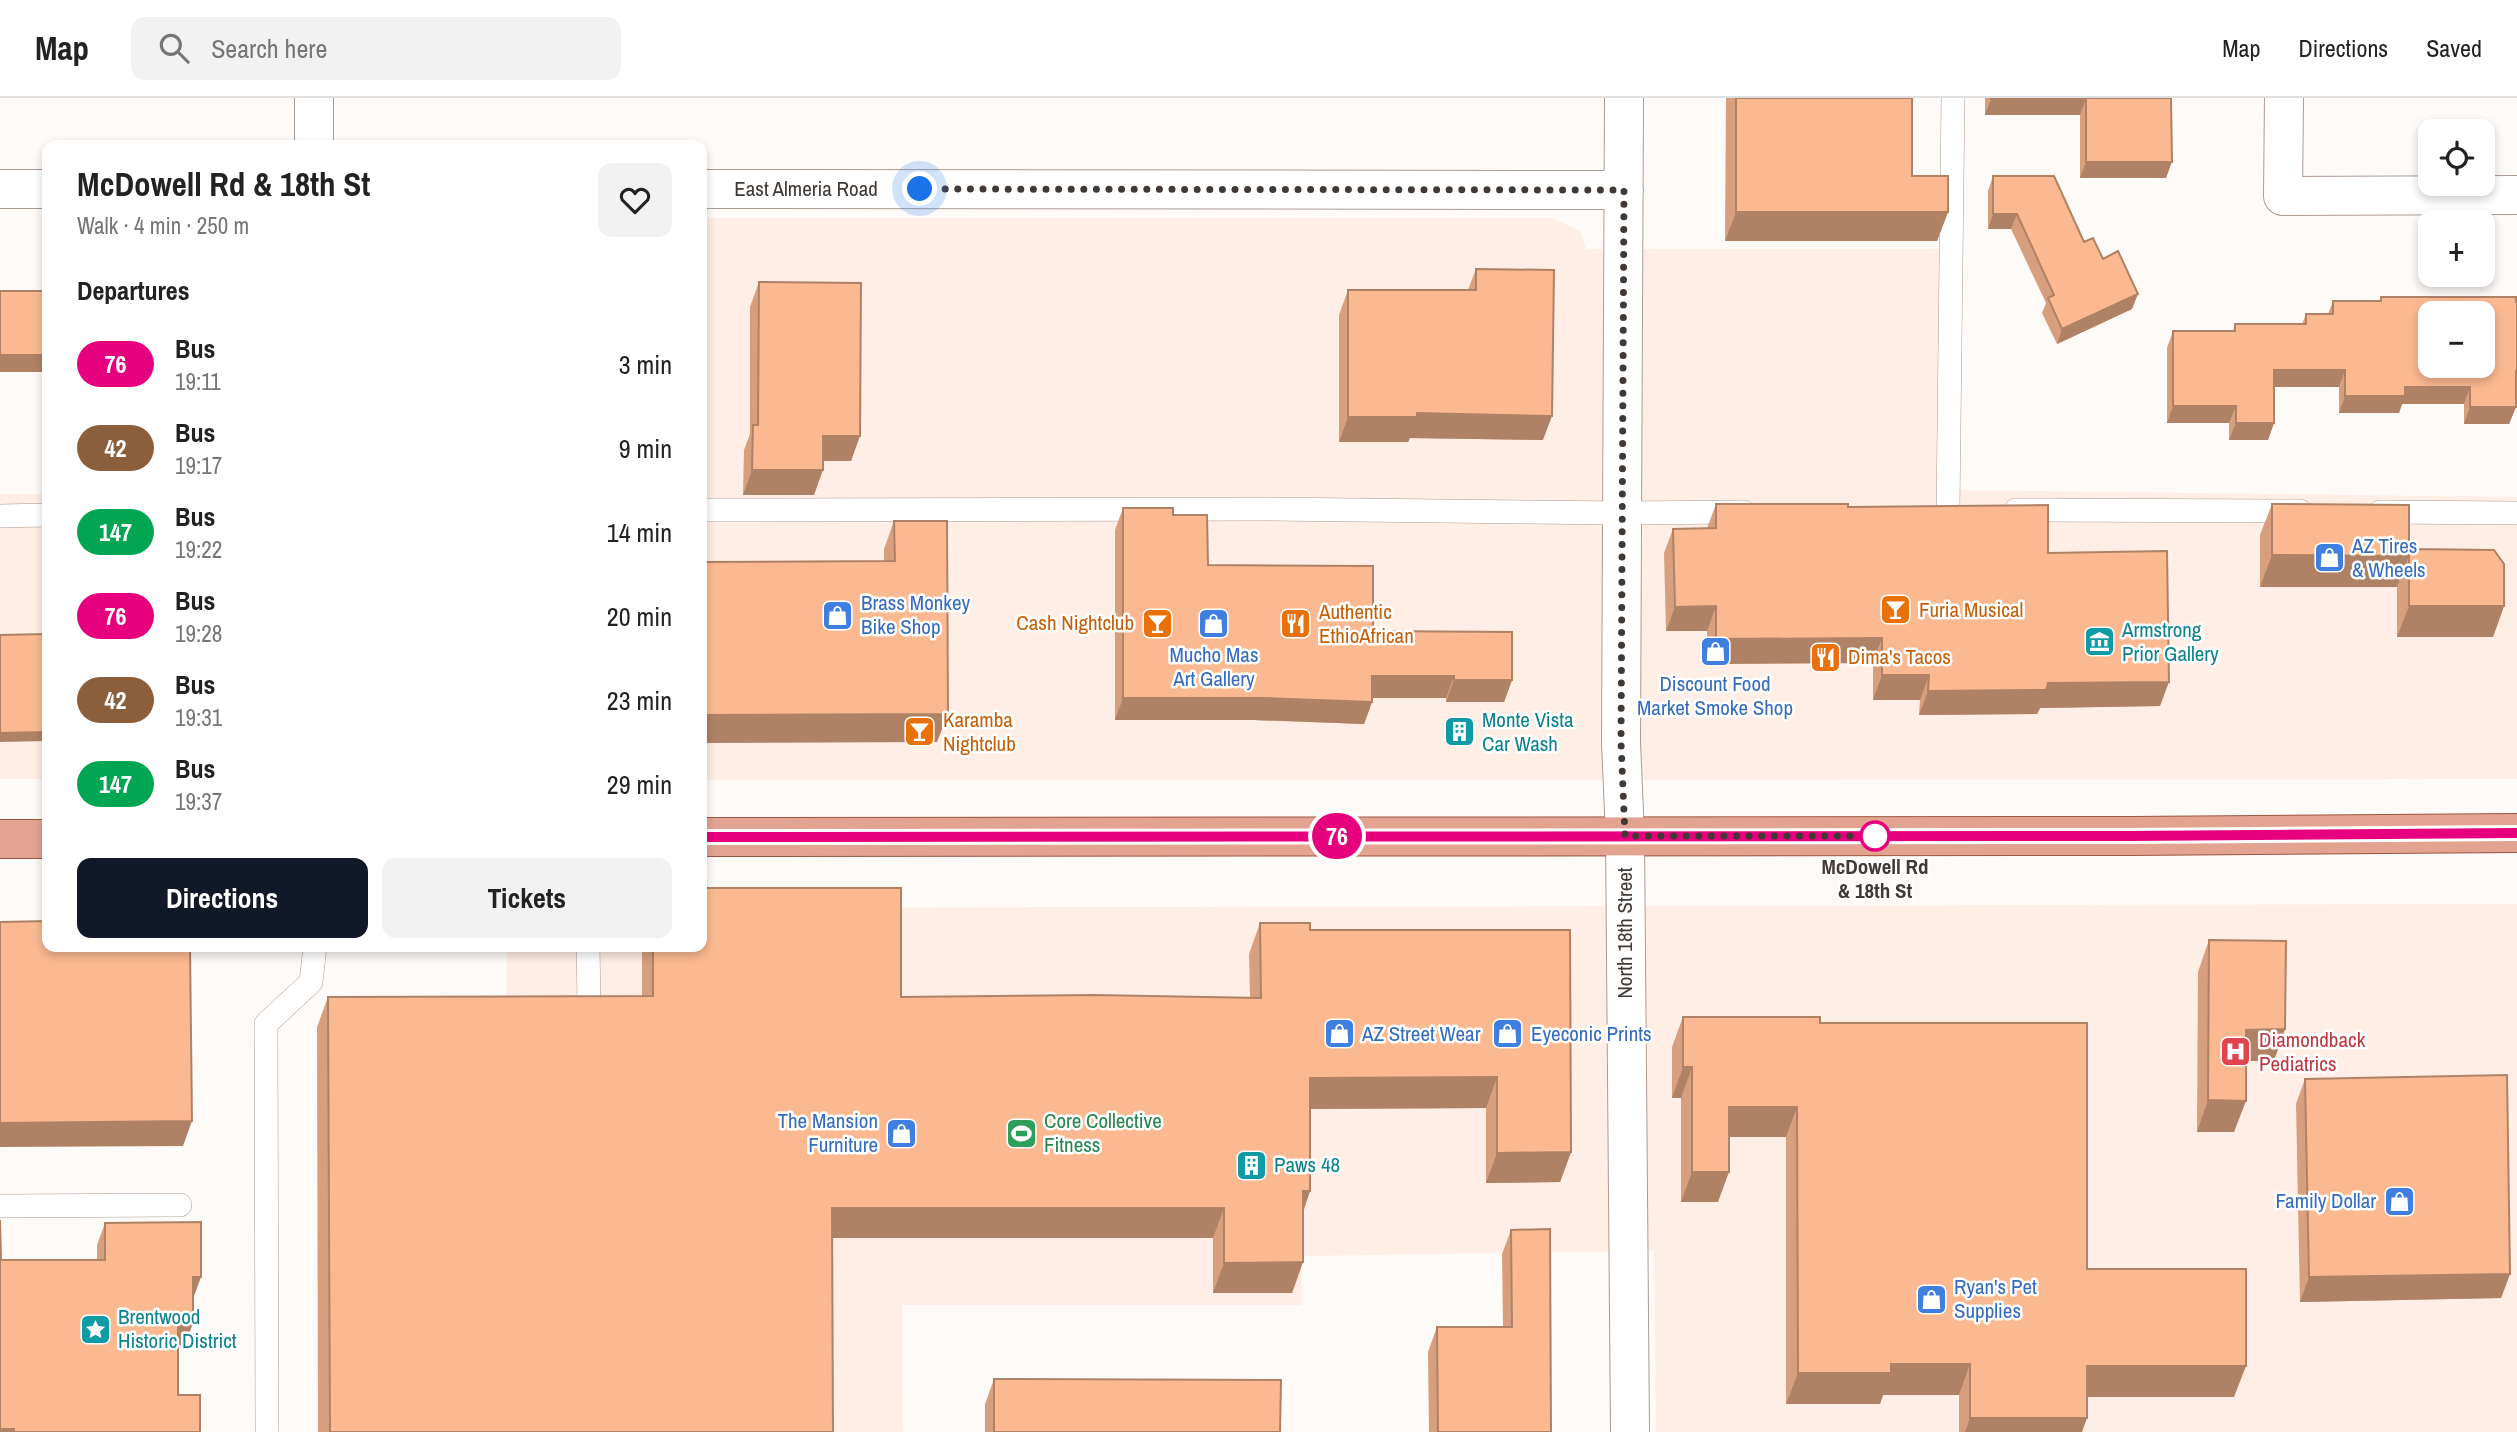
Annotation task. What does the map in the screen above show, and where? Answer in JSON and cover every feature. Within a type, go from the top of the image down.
[{"type":"main road","points":[[707,837],[2517,833]]},
{"type":"main road","points":[[0,839],[42,839]]},
{"type":"street","points":[[314,98],[314,140]]},
{"type":"street","name":"North 18th Street","points":[[1624,98],[1621,742],[1625,836],[1630,1432]]},
{"type":"street","points":[[2284,98],[2283,196],[2517,194]]},
{"type":"street","points":[[0,189],[42,189]]},
{"type":"street","name":"East Almeria Road","points":[[707,189],[1624,190]]},
{"type":"lane","points":[[1948,509],[1953,98]]},
{"type":"lane","points":[[707,510],[1269,509],[1623,513],[1770,511]]},
{"type":"lane","points":[[1921,510],[2323,512]]},
{"type":"lane","points":[[2364,512],[2517,513]]},
{"type":"lane","points":[[0,516],[42,515]]},
{"type":"lane","points":[[267,1432],[266,1024],[311,982],[314,952]]},
{"type":"lane","points":[[588,952],[589,1001]]},
{"type":"lane","points":[[0,1206],[180,1205]]},
{"type":"shaded area","points":[[707,218],[1553,218],[1580,231],[1586,249],[1947,249],[1946,490],[2517,497],[2517,779],[707,780]]},
{"type":"shaded area","points":[[0,494],[42,494],[42,779],[0,779]]},
{"type":"shaded area","points":[[2517,904],[2517,1432],[1656,1432],[1654,1251],[1302,1256],[1301,1305],[902,1305],[903,1432],[504,1432],[507,952],[707,952],[707,908]]},
{"type":"building","points":[[1736,98],[1912,98],[1912,176],[1948,176],[1948,212],[1736,212]]},
{"type":"building","points":[[1991,98],[2171,98],[2172,162],[2086,162],[2086,99]]},
{"type":"building","points":[[1993,176],[2054,176],[2084,242],[2093,238],[2103,259],[2118,251],[2138,294],[2062,329],[2048,298],[2054,295],[2017,214],[1993,214]]},
{"type":"building","points":[[1476,269],[1554,270],[1552,416],[1417,413],[1417,417],[1348,417],[1348,290],[1476,290]]},
{"type":"building","points":[[759,282],[861,283],[860,436],[823,436],[823,470],[752,470],[753,425],[758,425]]},
{"type":"building","points":[[0,291],[42,291],[42,355],[0,355]]},
{"type":"building","points":[[2381,297],[2516,297],[2516,407],[2470,407],[2470,387],[2405,387],[2405,396],[2345,396],[2345,370],[2274,370],[2274,423],[2236,423],[2236,406],[2173,406],[2173,331],[2235,331],[2235,324],[2306,324],[2306,314],[2333,314],[2333,301],[2381,301]]},
{"type":"building","points":[[1716,504],[1848,504],[1848,507],[2048,505],[2048,553],[2167,551],[2169,682],[2048,683],[2046,690],[1928,691],[1929,675],[1882,675],[1882,638],[1716,639],[1716,606],[1675,607],[1673,529],[1716,528]]},
{"type":"building","points":[[2272,504],[2409,505],[2409,556],[2272,555]]},
{"type":"building","points":[[1123,508],[1173,508],[1173,515],[1207,515],[1208,565],[1373,566],[1373,631],[1512,632],[1512,680],[1454,680],[1454,676],[1372,676],[1372,702],[1262,698],[1123,698]]},
{"type":"building","points":[[894,521],[947,521],[948,714],[707,715],[707,562],[895,561]]},
{"type":"building","points":[[2409,549],[2494,550],[2504,564],[2504,606],[2409,606]]},
{"type":"building","points":[[42,634],[42,732],[0,733],[0,635]]},
{"type":"building","points":[[707,888],[901,888],[901,997],[1094,995],[1261,998],[1260,923],[1310,923],[1310,930],[1570,930],[1571,1152],[1497,1153],[1497,1077],[1310,1078],[1310,1191],[1303,1191],[1303,1262],[1224,1263],[1224,1208],[832,1208],[833,1432],[330,1432],[328,997],[653,996],[653,952],[707,952]]},
{"type":"building","points":[[42,921],[42,952],[190,952],[192,1121],[0,1123],[0,922]]},
{"type":"building","points":[[2209,940],[2286,941],[2285,1029],[2246,1030],[2246,1101],[2208,1100]]},
{"type":"building","name":"Ryan's Pet Supplies","points":[[1683,1017],[1820,1017],[1820,1023],[2087,1023],[2087,1269],[2246,1269],[2246,1366],[2087,1366],[2087,1418],[1970,1418],[1970,1364],[1891,1364],[1891,1373],[1798,1373],[1797,1107],[1729,1107],[1729,1172],[1692,1172],[1692,1067],[1683,1067]]},
{"type":"building","name":"Family Dollar","points":[[2507,1075],[2510,1274],[2309,1277],[2305,1079]]},
{"type":"building","name":"Brentwood Historic District","points":[[0,1220],[1,1260],[105,1260],[105,1223],[201,1222],[201,1277],[193,1277],[193,1323],[178,1323],[178,1395],[200,1395],[200,1432],[14,1432],[14,1429],[0,1429]]},
{"type":"building","points":[[1550,1229],[1551,1432],[1438,1432],[1437,1327],[1512,1327],[1511,1230]]},
{"type":"building","points":[[994,1379],[1281,1380],[1280,1432],[994,1432]]},
{"type":"bus line","name":"76","points":[[707,837],[2131,836],[2517,833]]},
{"type":"place","name":"AZ Tires & Wheels","points":[[2329,558]]},
{"type":"place","name":"Furia Musical","points":[[1896,610]]},
{"type":"place","name":"Brass Monkey Bike Shop","points":[[838,615]]},
{"type":"place","name":"Cash Nightclub","points":[[1157,623]]},
{"type":"place","name":"Mucho Mas Art Gallery","points":[[1214,623]]},
{"type":"place","name":"Authentic EthioAfrican","points":[[1296,624]]},
{"type":"place","name":"Armstrong Prior Gallery","points":[[2099,642]]},
{"type":"place","name":"Discount Food Market Smoke Shop","points":[[1715,652]]},
{"type":"place","name":"Dima's Tacos","points":[[1825,657]]},
{"type":"place","name":"Karamba Nightclub","points":[[920,732]]},
{"type":"place","name":"Monte Vista Car Wash","points":[[1459,732]]},
{"type":"place","name":"McDowell Rd & 18th St","points":[[1875,836]]},
{"type":"place","name":"AZ Street Wear","points":[[1339,1034]]},
{"type":"place","name":"Eyeconic Prints","points":[[1508,1034]]},
{"type":"place","name":"Diamondback Pediatrics","points":[[2236,1052]]},
{"type":"place","name":"The Mansion Furniture","points":[[901,1133]]},
{"type":"place","name":"Core Collective Fitness","points":[[1021,1133]]},
{"type":"place","name":"Paws 48","points":[[1251,1165]]},
{"type":"place","name":"Family Dollar","points":[[2399,1201]]},
{"type":"place","name":"Ryan's Pet Supplies","points":[[1931,1299]]},
{"type":"place","name":"Brentwood Historic District","points":[[95,1329]]},
{"type":"route","points":[[920,189],[1624,190],[1621,742],[1625,836],[1875,836]]}]
